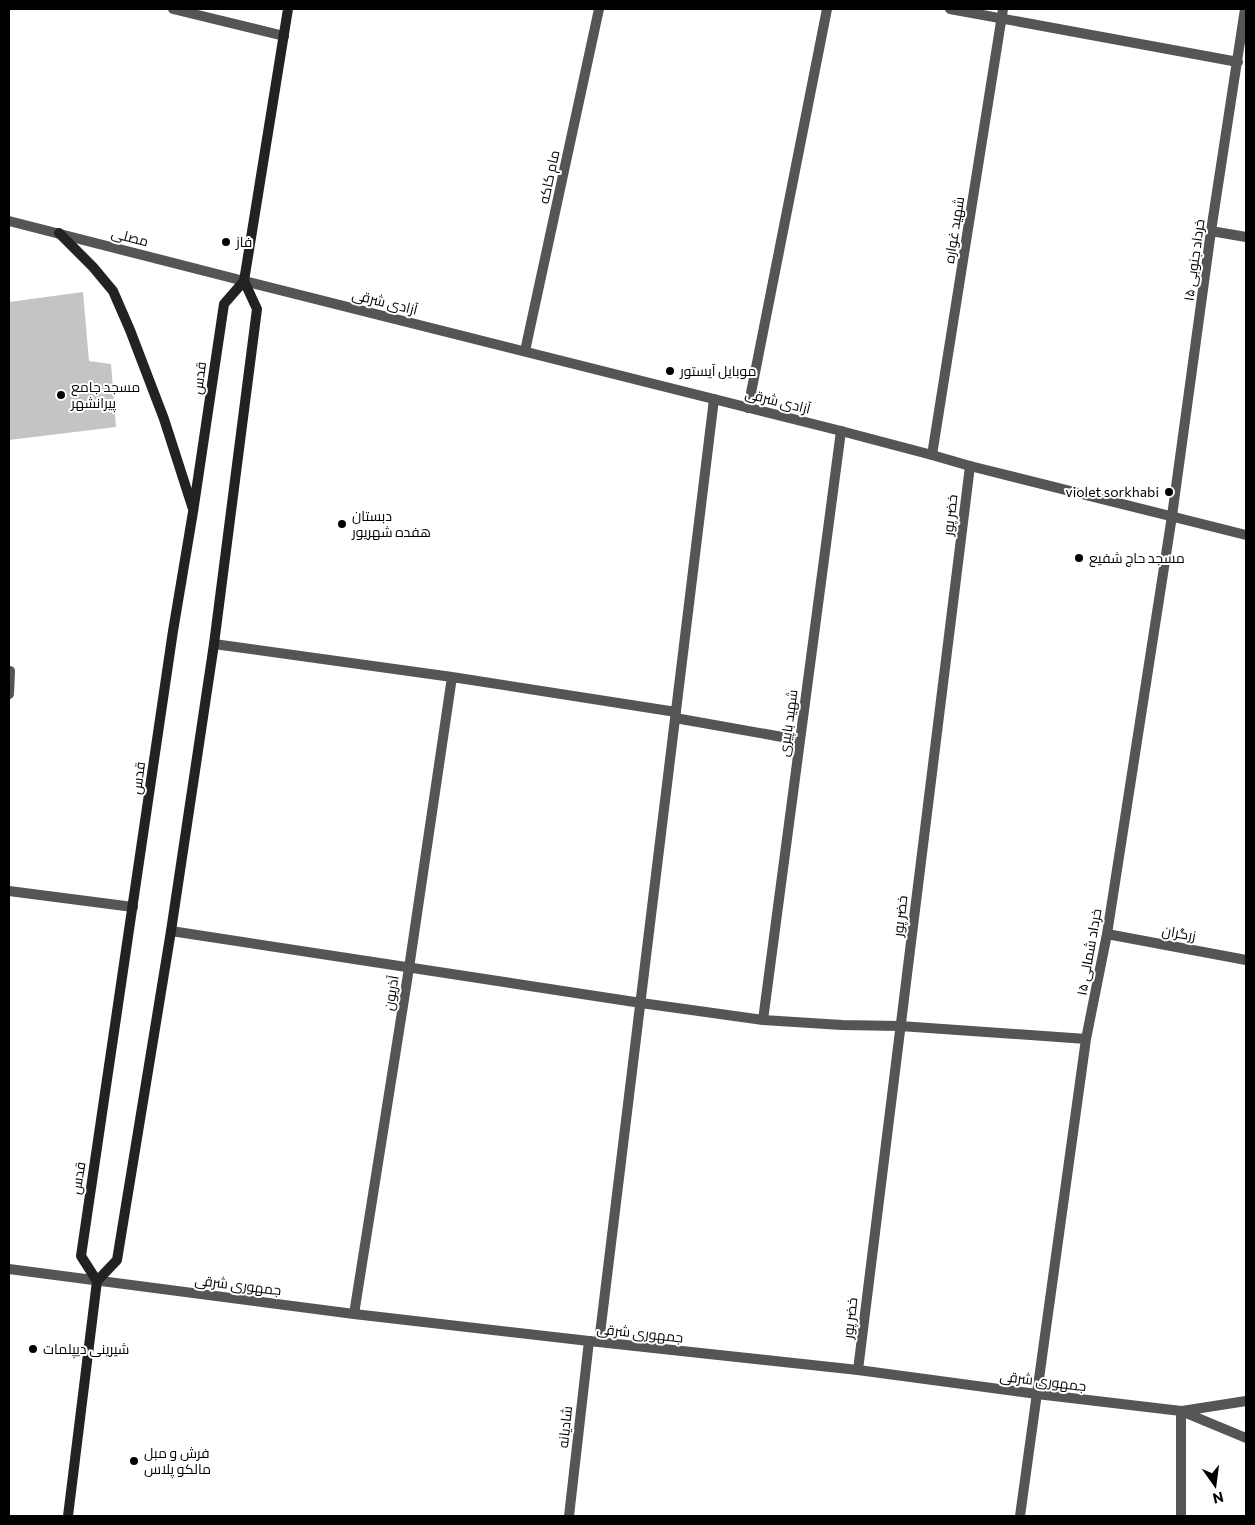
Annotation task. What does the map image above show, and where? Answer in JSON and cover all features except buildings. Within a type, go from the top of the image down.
[{"type":"main road","points":[[68,1516],[97,1281],[117,1260],[171,931],[214,644],[257,308],[244,281],[288,9]]},
{"type":"main road","points":[[59,233],[92,266],[113,291],[164,419],[193,512]]},
{"type":"main road","name":"قدس","points":[[97,1281],[80,1256],[224,304],[244,281]]},
{"type":"street","points":[[173,9],[284,36]]},
{"type":"street","name":"مام کاکه","points":[[525,351],[599,9]]},
{"type":"street","points":[[748,408],[827,9]]},
{"type":"street","points":[[950,9],[1002,14],[1238,62]]},
{"type":"street","name":"۱۵ خرداد جنوبی","points":[[1172,516],[1211,232],[1245,9]]},
{"type":"street","name":"شهید غواره","points":[[932,455],[1002,14]]},
{"type":"street","name":"مصلی","points":[[9,221],[244,281]]},
{"type":"street","points":[[1211,232],[1246,237]]},
{"type":"street","name":"آزادی شرقی","points":[[244,281],[1246,535]]},
{"type":"street","name":"شادیانه","points":[[569,1516],[641,1003],[714,399]]},
{"type":"street","name":"شهید باپیری","points":[[763,1020],[841,431]]},
{"type":"street","name":"خضر پور","points":[[858,1370],[970,466]]},
{"type":"street","name":"۱۵ خرداد شمالی","points":[[1020,1516],[1086,1039],[1107,934],[1172,516]]},
{"type":"street","points":[[214,644],[452,677],[676,715],[799,740]]},
{"type":"street","points":[[9,694],[10,671]]},
{"type":"street","name":"آذریون","points":[[354,1314],[409,968],[452,677]]},
{"type":"street","points":[[9,891],[133,907]]},
{"type":"street","points":[[171,931],[763,1020],[842,1025],[900,1026],[1086,1039]]},
{"type":"street","name":"زرگران","points":[[1107,934],[1246,960]]},
{"type":"street","name":"جمهوری شرقی","points":[[9,1269],[354,1314],[858,1370],[1180,1411]]},
{"type":"street","points":[[1180,1411],[1246,1401]]},
{"type":"street","points":[[1180,1411],[1246,1438]]},
{"type":"street","points":[[1180,1411],[1181,1516]]},
{"type":"place","name":"فاز","points":[[226,242]]},
{"type":"place","name":"موبایل آیستور","points":[[670,371]]},
{"type":"place","name":"مسجد جامع پیرانشهر","points":[[61,395]]},
{"type":"place","name":"violet sorkhabi","points":[[1169,492]]},
{"type":"place","name":"دبستان هفده شهریور","points":[[342,524]]},
{"type":"place","name":"مسجد حاج شفیع","points":[[1079,558]]},
{"type":"place","name":"شیرینی دیپلمات","points":[[33,1349]]},
{"type":"place","name":"فرش و مبل مالکو پلاس","points":[[134,1461]]}]
